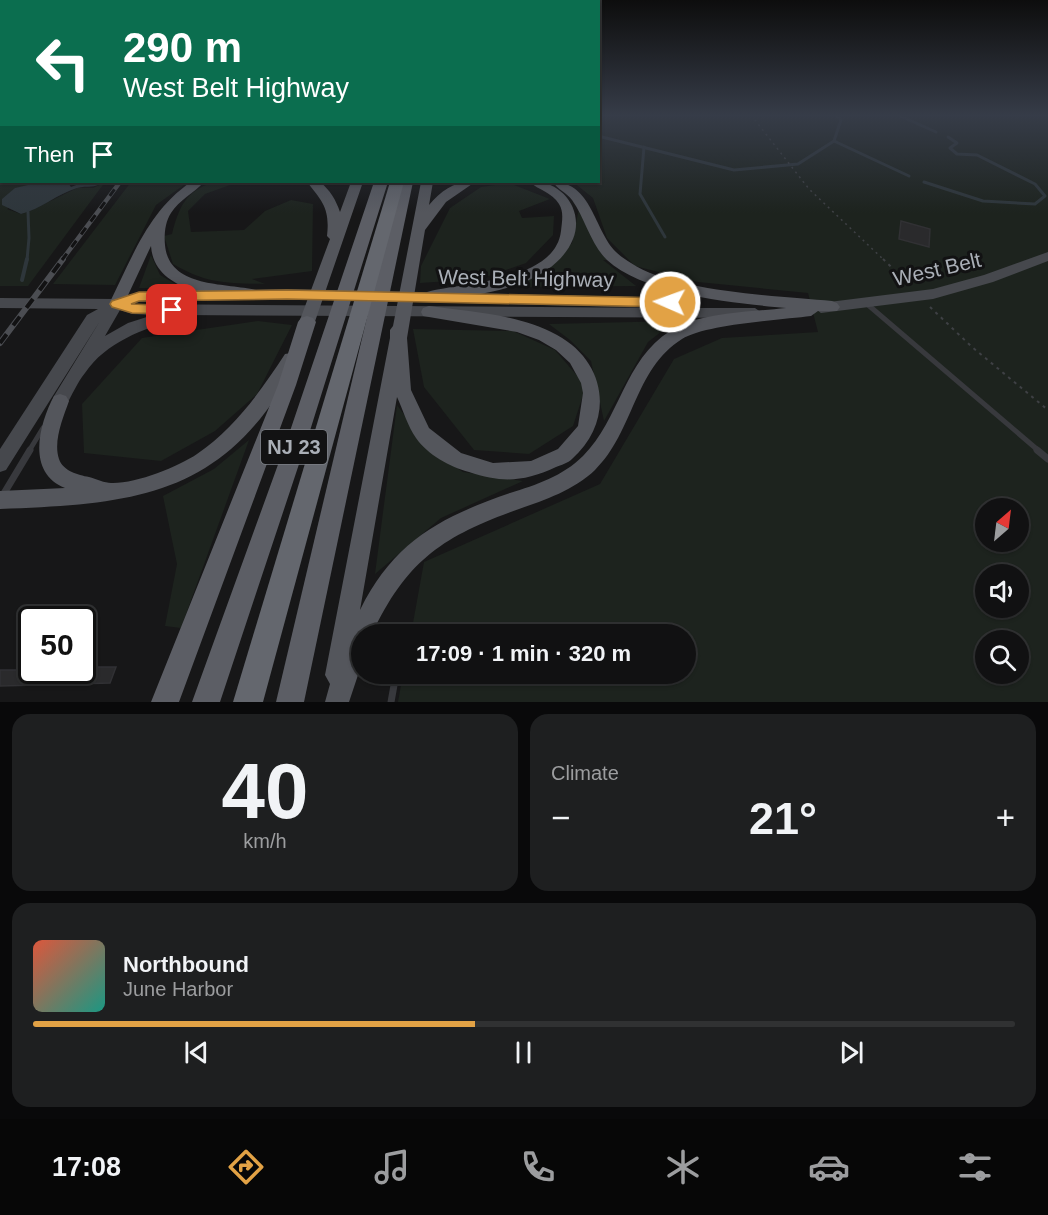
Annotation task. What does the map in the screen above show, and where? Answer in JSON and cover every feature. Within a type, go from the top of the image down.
[{"type":"highway","name":"NJ 23","points":[[290,702],[406,183]]},
{"type":"highway","name":"NJ 23","points":[[206,702],[384,184]]},
{"type":"highway","points":[[248,702],[384,184]]},
{"type":"highway","points":[[165,702],[287,385],[307,322]]},
{"type":"main road","points":[[151,485],[102,489],[67,482],[55,472],[49,460],[50,431],[60,401],[117,304],[164,211],[178,195],[196,183]]},
{"type":"main road","points":[[314,183],[326,194],[334,211],[330,261]]},
{"type":"main road","points":[[0,500],[88,497],[123,492],[151,485],[198,464],[216,452],[247,422],[281,376],[307,322],[357,183]]},
{"type":"main road","points":[[332,702],[398,330],[427,183]]},
{"type":"main road","points":[[413,253],[422,227],[438,202],[452,190],[467,183]]},
{"type":"main road","points":[[430,304],[508,283],[535,271],[552,258],[567,234],[569,213],[559,195],[538,183]]},
{"type":"main road","points":[[560,183],[577,197],[610,255],[643,277],[696,289],[832,307]]},
{"type":"main road","points":[[164,211],[158,231],[158,250],[160,259],[172,275],[194,286],[209,290],[255,295]]},
{"type":"main road","name":"West Belt","points":[[832,307],[920,296],[988,279],[1048,256]]},
{"type":"main road","name":"West Belt Highway","points":[[117,304],[139,297],[287,294],[430,304],[769,313],[832,307]]},
{"type":"main road","name":"West Belt Highway","points":[[3,303],[117,304],[132,309],[211,310],[281,310],[430,304],[832,307]]},
{"type":"main road","points":[[0,464],[92,319],[117,304]]},
{"type":"main road","points":[[398,330],[398,368],[409,413],[427,439],[454,460],[489,472],[526,471],[554,460],[581,437],[590,419],[593,398],[588,375],[571,354],[553,340],[530,330],[430,304]]},
{"type":"main road","points":[[80,367],[112,337],[139,323],[211,310]]},
{"type":"main road","points":[[337,702],[357,643],[369,618],[392,578],[407,560],[421,546],[454,525],[552,487],[580,471],[600,451],[650,356],[666,339],[690,327],[704,324],[811,310]]},
{"type":"lane","points":[[867,304],[1048,459]]},
{"type":"lane","points":[[0,500],[60,401]]},
{"type":"lane","points":[[391,702],[394,684]]},
{"type":"path","points":[[777,148],[809,189],[901,274],[972,347],[1048,410]]},
{"type":"shaded area","points":[[600,148],[1048,148],[1048,702],[398,702],[401,684],[696,684],[696,624],[413,624],[424,562],[600,484],[674,359],[722,338],[818,332],[808,293],[698,282],[635,266],[607,238],[593,198],[574,183],[600,183]]},
{"type":"shaded area","points":[[0,183],[40,183],[7,209],[21,214],[77,188],[93,188],[104,183],[28,286],[0,286]]},
{"type":"shaded area","points":[[37,183],[70,183],[71,187],[81,183],[101,183],[70,191],[21,214],[2,205],[2,199],[15,188]]},
{"type":"shaded area","points":[[130,183],[187,183],[156,205],[115,285],[53,284]]},
{"type":"shaded area","points":[[210,183],[230,183],[230,185],[205,194],[188,211],[191,232],[244,230],[265,211],[291,200],[313,204],[312,271],[252,279],[265,284],[239,283],[207,279],[173,264],[164,236],[172,234],[181,208],[190,196]]},
{"type":"shaded area","points":[[509,183],[550,199],[519,211],[522,218],[554,216],[553,235],[526,263],[480,279],[420,283],[421,266],[450,208],[481,187]]},
{"type":"shaded area","points":[[579,208],[608,260],[603,260],[636,286],[508,287],[546,270],[572,243]]},
{"type":"shaded area","points":[[151,255],[160,275],[182,288],[139,288]]},
{"type":"shaded area","points":[[258,321],[292,325],[257,394],[215,431],[161,461],[84,453],[82,404],[142,338]]},
{"type":"shaded area","points":[[675,321],[648,342],[604,421],[591,361],[570,340],[549,324]]},
{"type":"shaded area","points":[[413,329],[513,331],[555,350],[586,386],[573,426],[529,454],[474,450],[424,387]]},
{"type":"shaded area","points":[[397,405],[431,451],[463,472],[523,481],[441,518],[375,574]]},
{"type":"shaded area","points":[[249,440],[181,628],[165,626],[177,564],[163,496],[214,469]]},
{"type":"building","points":[[901,221],[930,229],[929,247],[899,239]]},
{"type":"building","points":[[96,667],[116,667],[110,683],[96,683]]},
{"type":"building","points":[[0,670],[18,670],[18,684],[73,684],[0,686]]},
{"type":"waterway","points":[[644,148],[640,194],[665,237]]},
{"type":"waterway","points":[[645,148],[734,170],[798,164],[823,148]]},
{"type":"waterway","points":[[848,148],[909,176]]},
{"type":"waterway","points":[[924,182],[983,201],[1035,204],[1045,196],[1035,184],[977,155],[957,154],[950,148]]},
{"type":"waterway","points":[[27,260],[28,212]]},
{"type":"waterway","points":[[22,280],[27,259]]},
{"type":"railway","points":[[62,260],[119,183]]},
{"type":"railway","points":[[0,343],[63,259]]},
{"type":"route","points":[[172,310],[132,309],[117,304],[139,297],[287,294],[670,302]]}]
